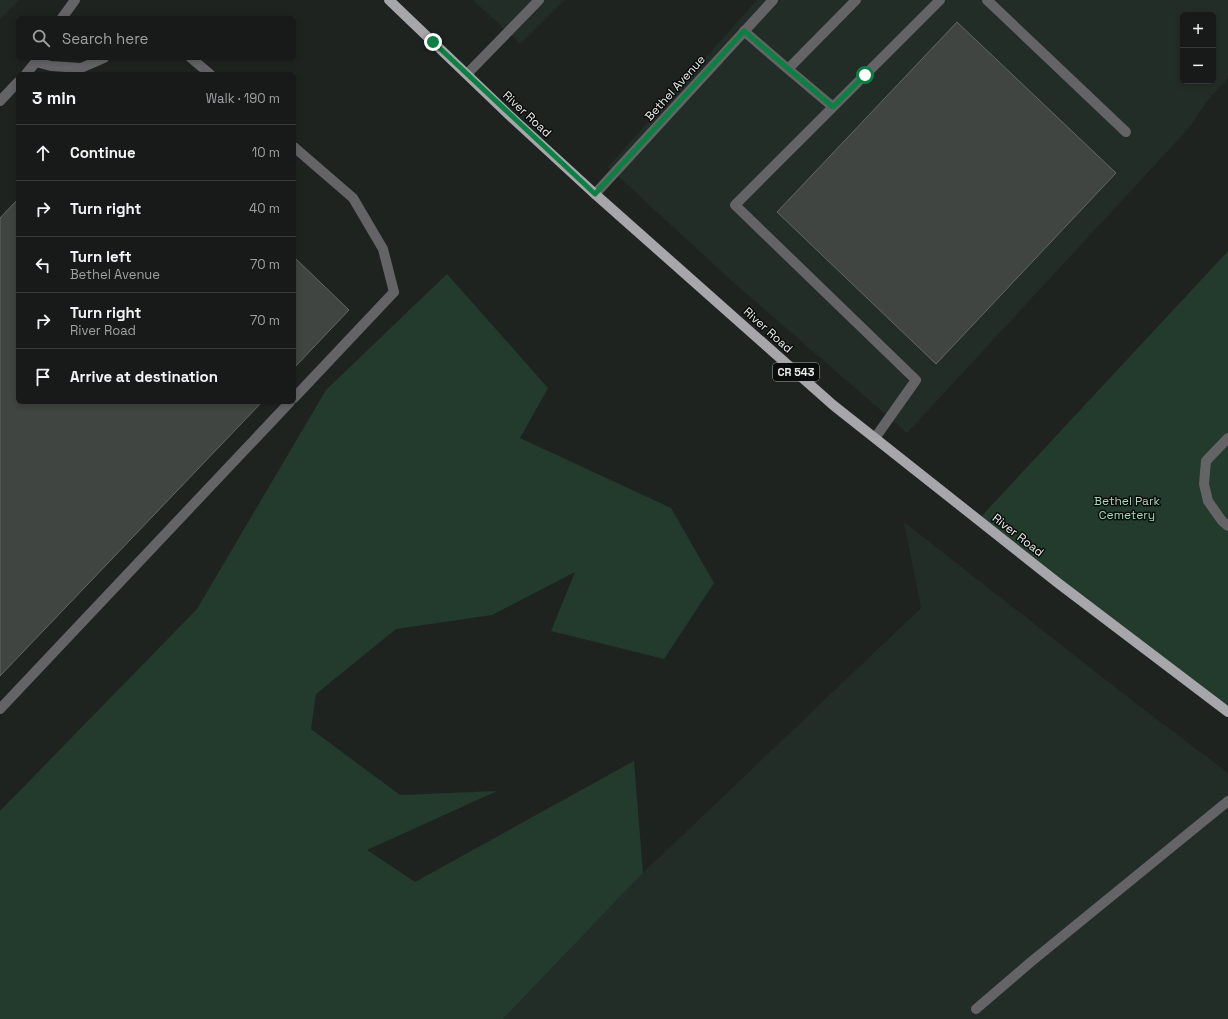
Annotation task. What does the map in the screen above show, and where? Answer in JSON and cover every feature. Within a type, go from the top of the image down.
[{"type":"main road","name":"River Road","points":[[389,0],[595,194],[833,405],[1058,583],[1228,712]]},
{"type":"street","points":[[63,16],[75,0]]},
{"type":"street","points":[[466,74],[540,0]]},
{"type":"street","name":"Bethel Avenue","points":[[595,194],[773,0]]},
{"type":"street","points":[[788,69],[856,0]]},
{"type":"street","points":[[875,438],[916,380],[735,205],[940,0]]},
{"type":"street","points":[[987,0],[1126,132]]},
{"type":"street","points":[[744,31],[833,107]]},
{"type":"street","points":[[28,72],[37,60],[51,66],[81,68],[99,60]]},
{"type":"street","points":[[193,60],[208,72]]},
{"type":"street","points":[[0,101],[16,84]]},
{"type":"street","points":[[296,149],[353,198],[383,249],[394,292],[296,396]]},
{"type":"street","points":[[0,709],[288,404]]},
{"type":"street","points":[[1228,438],[1206,461],[1204,484],[1208,501],[1222,521],[1228,526]]},
{"type":"street","points":[[976,1009],[1032,961],[1228,801]]},
{"type":"shaded area","points":[[0,0],[19,0],[0,19]]},
{"type":"shaded area","points":[[473,0],[565,0],[521,44]]},
{"type":"shaded area","points":[[757,0],[1228,0],[1228,78],[1207,101],[1189,128],[907,433],[734,283],[608,167]]},
{"type":"shaded area","points":[[904,522],[1138,705],[1228,773],[1228,1019],[503,1019],[643,873],[921,608]]},
{"type":"green space","name":"Bethel Park Cemetery","points":[[1228,251],[1228,712],[978,520]]},
{"type":"green space","points":[[447,274],[548,388],[520,438],[671,508],[714,583],[664,659],[551,631],[575,572],[492,615],[396,629],[316,694],[311,729],[400,795],[497,791],[367,850],[415,882],[634,761],[643,873],[503,1019],[0,1019],[0,811],[197,609],[326,390]]},
{"type":"building","points":[[957,22],[1116,173],[936,364],[777,212]]},
{"type":"building","points":[[16,201],[16,404],[260,404],[0,676],[0,218]]},
{"type":"building","points":[[296,259],[349,310],[296,366]]},
{"type":"route","points":[[433,42],[509,115],[595,194],[744,31],[833,107],[865,75]]}]
